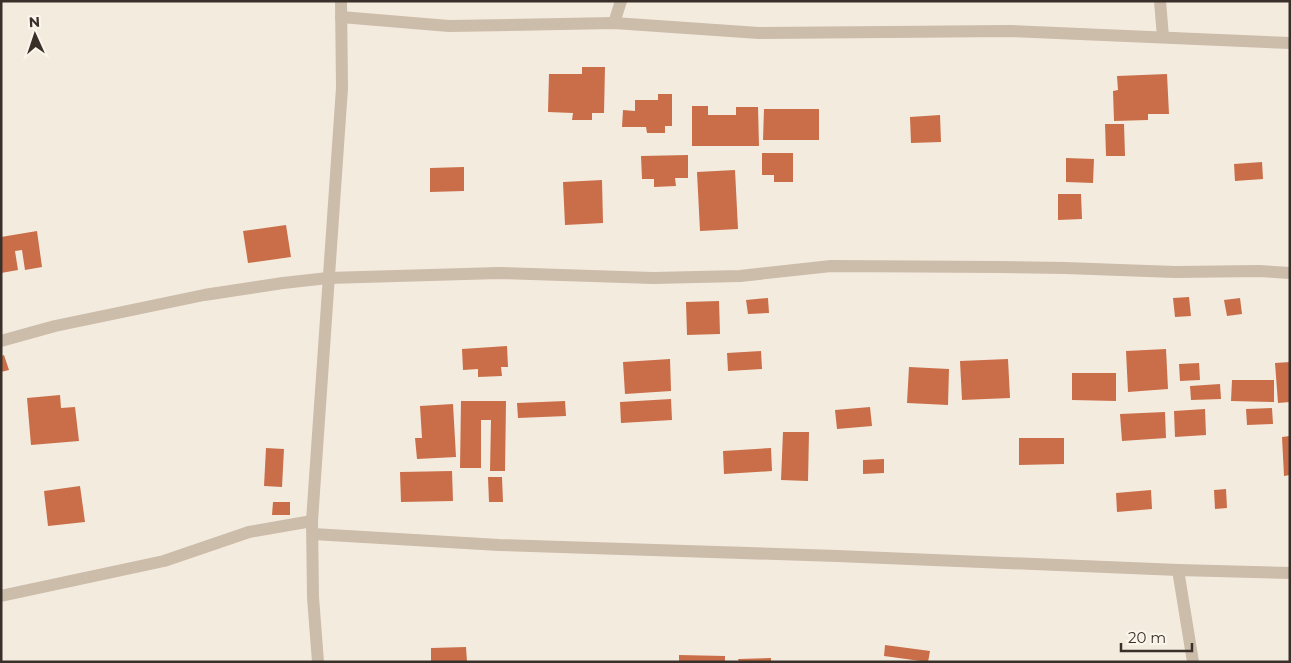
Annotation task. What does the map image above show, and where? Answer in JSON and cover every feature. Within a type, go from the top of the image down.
[{"type":"street","points":[[318,662],[312,527],[342,88],[341,1]]},
{"type":"street","points":[[614,23],[621,1]]},
{"type":"street","points":[[1160,1],[1163,37]]},
{"type":"street","points":[[341,17],[448,26],[614,23],[759,33],[1010,30],[1290,43]]},
{"type":"street","points":[[1,342],[55,326],[204,295],[328,278],[499,273],[653,278],[740,276],[831,266],[1065,268],[1175,272],[1259,271],[1290,273]]},
{"type":"street","points":[[1,596],[164,561],[249,532],[312,527],[499,545],[828,555],[1290,573]]},
{"type":"street","points":[[1178,570],[1193,662]]},
{"type":"building","points":[[582,67],[605,67],[604,113],[592,113],[592,120],[572,120],[573,113],[548,112],[549,74],[582,74]]},
{"type":"building","points":[[1167,74],[1169,114],[1148,114],[1148,120],[1114,121],[1113,91],[1118,90],[1117,76]]},
{"type":"building","points":[[658,94],[672,94],[672,126],[665,126],[665,133],[647,133],[646,127],[622,127],[623,110],[635,111],[635,100],[658,100]]},
{"type":"building","points":[[692,106],[708,106],[708,115],[736,115],[736,107],[758,107],[759,146],[692,146]]},
{"type":"building","points":[[764,109],[819,109],[819,140],[763,140]]},
{"type":"building","points":[[940,115],[941,142],[911,143],[910,117]]},
{"type":"building","points":[[1105,124],[1124,124],[1125,156],[1106,156]]},
{"type":"building","points":[[762,153],[793,153],[793,182],[774,182],[774,175],[762,175]]},
{"type":"building","points":[[688,155],[688,178],[675,178],[676,186],[654,187],[654,179],[642,179],[641,156]]},
{"type":"building","points":[[1066,158],[1094,159],[1093,183],[1066,182]]},
{"type":"building","points":[[1262,162],[1263,179],[1235,181],[1234,164]]},
{"type":"building","points":[[464,167],[464,191],[430,192],[430,168]]},
{"type":"building","points":[[735,170],[738,229],[700,231],[697,172]]},
{"type":"building","points":[[602,180],[603,223],[565,225],[563,182]]},
{"type":"building","points":[[1058,194],[1081,194],[1082,219],[1058,220]]},
{"type":"building","points":[[286,225],[291,257],[248,263],[243,231]]},
{"type":"building","points":[[37,231],[42,267],[25,270],[22,250],[15,251],[18,270],[1,273],[1,237]]},
{"type":"building","points":[[1189,297],[1191,316],[1175,317],[1173,298]]},
{"type":"building","points":[[768,298],[769,313],[748,314],[746,300]]},
{"type":"building","points":[[1240,298],[1242,314],[1227,316],[1224,300]]},
{"type":"building","points":[[719,301],[720,334],[687,335],[686,302]]},
{"type":"building","points":[[507,346],[508,367],[501,367],[502,376],[478,377],[478,369],[463,370],[462,349]]},
{"type":"building","points":[[1166,349],[1168,389],[1128,392],[1126,351]]},
{"type":"building","points":[[761,351],[762,369],[728,371],[727,353]]},
{"type":"building","points":[[4,355],[9,370],[1,372],[1,356]]},
{"type":"building","points":[[670,359],[671,391],[625,394],[623,362]]},
{"type":"building","points":[[1008,359],[1010,398],[962,400],[960,361]]},
{"type":"building","points":[[1290,362],[1290,402],[1278,403],[1275,363]]},
{"type":"building","points":[[1199,363],[1200,380],[1180,381],[1179,364]]},
{"type":"building","points":[[909,367],[949,369],[948,405],[907,403]]},
{"type":"building","points":[[1072,373],[1116,373],[1116,401],[1072,400]]},
{"type":"building","points":[[1232,380],[1274,380],[1274,402],[1231,401]]},
{"type":"building","points":[[1220,384],[1221,399],[1191,400],[1190,386]]},
{"type":"building","points":[[60,395],[61,408],[75,407],[79,441],[31,445],[27,398]]},
{"type":"building","points":[[671,399],[672,420],[621,423],[620,402]]},
{"type":"building","points":[[461,401],[506,401],[505,471],[490,471],[491,420],[481,420],[481,468],[460,468]]},
{"type":"building","points":[[565,401],[566,416],[518,418],[517,403]]},
{"type":"building","points":[[453,404],[456,457],[417,459],[415,438],[422,438],[420,406]]},
{"type":"building","points":[[870,407],[872,426],[837,429],[835,410]]},
{"type":"building","points":[[1272,408],[1273,424],[1247,425],[1246,409]]},
{"type":"building","points":[[1205,409],[1206,435],[1175,437],[1174,411]]},
{"type":"building","points":[[1165,412],[1166,438],[1122,441],[1120,414]]},
{"type":"building","points":[[783,432],[809,432],[808,481],[781,480]]},
{"type":"building","points":[[1290,436],[1290,475],[1284,476],[1282,437]]},
{"type":"building","points":[[1019,438],[1064,438],[1064,464],[1019,465]]},
{"type":"building","points":[[266,448],[284,449],[282,487],[264,486]]},
{"type":"building","points":[[771,448],[772,471],[724,474],[723,451]]},
{"type":"building","points":[[884,459],[884,473],[863,474],[863,460]]},
{"type":"building","points":[[452,471],[453,501],[401,502],[400,472]]},
{"type":"building","points":[[488,477],[502,477],[503,502],[489,502]]},
{"type":"building","points":[[80,486],[85,522],[48,526],[44,491]]},
{"type":"building","points":[[1226,489],[1227,508],[1215,509],[1214,490]]},
{"type":"building","points":[[1151,490],[1152,509],[1117,512],[1116,493]]},
{"type":"building","points":[[273,502],[290,502],[290,515],[272,515]]},
{"type":"building","points":[[885,645],[930,651],[928,662],[884,656]]},
{"type":"building","points":[[466,647],[467,662],[431,662],[431,648]]},
{"type":"building","points":[[679,655],[725,656],[725,662],[679,662]]},
{"type":"building","points":[[771,658],[771,662],[739,662],[738,659]]}]
